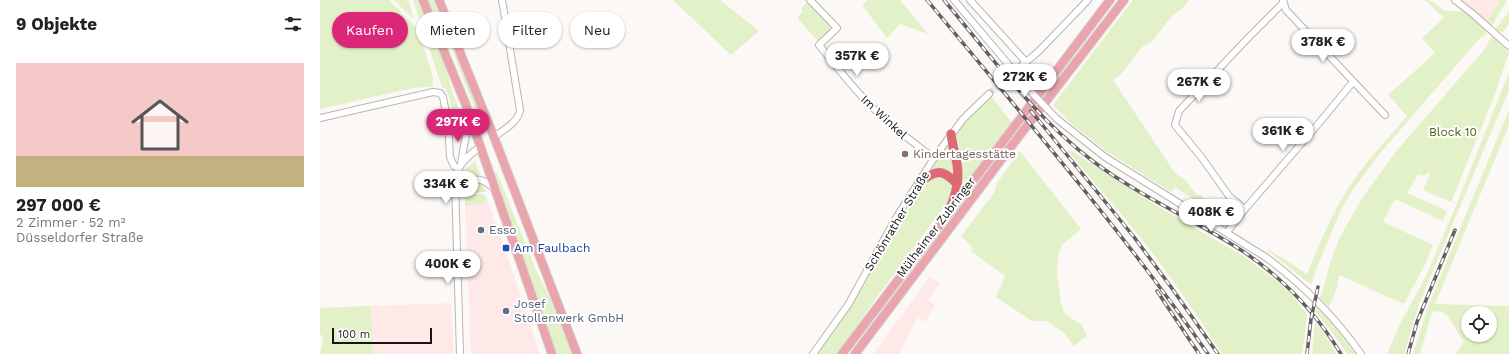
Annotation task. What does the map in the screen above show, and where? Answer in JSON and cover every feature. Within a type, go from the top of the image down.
[{"type":"highway","points":[[948,215],[957,192],[958,173],[956,159],[952,148],[951,134]]},
{"type":"highway","points":[[919,183],[932,173],[940,172],[949,175],[957,184]]},
{"type":"main road","points":[[423,0],[481,146],[552,354]]},
{"type":"main road","points":[[439,0],[577,354]]},
{"type":"main road","name":"Mülheimer Zubringer","points":[[842,354],[1110,0]]},
{"type":"main road","name":"Mülheimer Zubringer","points":[[855,354],[1124,0]]},
{"type":"main road","points":[[481,146],[494,138]]},
{"type":"street","points":[[494,138],[515,120],[519,115],[520,110],[502,0]]},
{"type":"street","name":"Im Winkel","points":[[810,0],[837,28],[818,45],[875,111],[904,136],[934,158]]},
{"type":"street","points":[[954,0],[1035,96],[1057,119],[1105,157],[1267,258],[1302,287],[1340,326],[1361,354]]},
{"type":"street","points":[[970,0],[1026,62]]},
{"type":"street","points":[[1019,68],[1039,51],[1088,0]]},
{"type":"street","points":[[1455,0],[1509,46]]},
{"type":"street","points":[[1245,209],[1229,196],[1175,125],[1179,111],[1283,2],[1286,10],[1385,116]]},
{"type":"street","points":[[1227,232],[1353,82]]},
{"type":"street","points":[[320,118],[433,92],[440,93],[443,97],[448,123],[450,157],[454,166],[459,166]]},
{"type":"street","name":"Schönrather Straße","points":[[813,354],[848,305],[896,218],[934,158],[963,119],[989,94]]},
{"type":"street","points":[[460,354],[454,194],[455,180],[466,135],[466,105]]},
{"type":"street","points":[[459,166],[470,154],[481,146]]},
{"type":"street","points":[[454,194],[460,191],[468,182],[476,180],[487,182],[496,190]]},
{"type":"shaded area","points":[[1461,0],[1500,0],[1488,20]]},
{"type":"shaded area","points":[[488,202],[540,354],[471,354],[465,206]]},
{"type":"shaded area","points":[[930,277],[940,283],[928,300],[935,305],[925,322],[917,317],[899,354],[873,354]]},
{"type":"shaded area","points":[[451,303],[454,354],[373,354],[371,306]]},
{"type":"green space","points":[[320,0],[389,0],[401,12],[332,12],[332,48],[408,48],[408,19],[416,27],[416,48],[424,48],[433,77],[433,86],[418,87],[320,109]]},
{"type":"green space","points":[[394,0],[408,0],[414,18],[413,19],[408,12],[406,12]]},
{"type":"green space","points":[[413,0],[418,0],[423,12],[417,12]]},
{"type":"green space","points":[[428,0],[433,0],[438,12],[434,12]]},
{"type":"green space","points":[[673,0],[720,0],[759,31],[731,55]]},
{"type":"green space","points":[[868,0],[900,0],[928,34],[900,24],[887,38],[862,5]]},
{"type":"green space","points":[[1133,0],[1189,0],[1183,8],[1172,16],[1152,41],[1142,47],[1122,73],[1113,80],[1175,173],[1185,180],[1198,196],[1200,194],[1213,209],[1225,200],[1238,211],[1228,227],[1190,203],[1192,198],[1175,187],[1171,192],[1109,153],[1073,125],[1053,105]]},
{"type":"green space","points":[[1425,0],[1433,2],[1444,10],[1467,13],[1488,32],[1478,40],[1381,152],[1352,191],[1341,210],[1311,285],[1267,250],[1268,249],[1307,274],[1328,225],[1350,186],[1373,155],[1407,116],[1388,95],[1435,53],[1422,38],[1444,18]]},
{"type":"green space","points":[[1500,0],[1507,0],[1491,27],[1464,4],[1463,1],[1488,20]]},
{"type":"green space","points":[[808,1],[831,24],[830,30],[819,40],[817,40],[798,19],[798,16],[803,12],[801,9]]},
{"type":"green space","points":[[1509,11],[1509,23],[1503,32],[1495,30]]},
{"type":"green space","name":"Block 10","points":[[1492,35],[1509,53],[1493,99],[1451,202],[1423,190],[1430,174],[1428,172],[1423,176],[1418,174],[1407,193],[1447,211],[1443,221],[1395,199],[1383,222],[1433,245],[1425,264],[1404,304],[1339,275],[1337,288],[1329,307],[1319,297],[1322,294],[1330,263],[1339,239],[1362,198],[1398,149],[1485,49]]},
{"type":"green space","points":[[429,48],[438,48],[444,61],[451,88],[462,118],[462,140],[458,133],[448,94],[446,89],[442,87]]},
{"type":"green space","points":[[451,48],[454,48],[460,63],[481,119],[479,120]]},
{"type":"green space","points":[[1509,72],[1509,90],[1419,304],[1404,354],[1387,354],[1400,324],[1426,276],[1458,201]]},
{"type":"green space","points":[[991,96],[1012,123],[961,189],[955,136],[978,108]]},
{"type":"green space","points":[[1509,110],[1509,125],[1435,304],[1509,306],[1509,354],[1456,354],[1464,342],[1497,342],[1497,306],[1461,306],[1461,337],[1447,315],[1440,311],[1432,312],[1420,354],[1413,354],[1429,304]]},
{"type":"green space","points":[[947,146],[949,146],[956,176],[932,169]]},
{"type":"green space","points":[[1069,149],[1152,203],[1243,256],[1278,282],[1294,297],[1307,315],[1302,354],[1222,354],[1157,259],[1068,151]]},
{"type":"green space","points":[[1020,151],[1081,229],[1062,245],[1058,256],[1057,274],[1061,304],[1065,314],[1082,325],[1087,336],[1074,346],[1064,333],[1047,321],[1032,321],[996,297],[1005,276],[971,251],[973,248],[961,236],[994,193],[997,183]]},
{"type":"green space","points":[[475,161],[481,177],[469,179],[461,185],[463,171]]},
{"type":"green space","points":[[497,172],[535,268],[549,296],[572,354],[557,354],[495,173]]},
{"type":"green space","points":[[942,175],[952,186],[949,200],[874,301],[838,354],[817,354],[843,318],[870,272],[872,273],[924,182]]},
{"type":"green space","points":[[476,182],[483,183],[486,192],[463,193],[465,188]]},
{"type":"green space","points":[[483,194],[486,196],[487,202],[465,206],[466,195]]},
{"type":"green space","points":[[371,306],[373,354],[320,354],[323,339],[320,333],[320,308]]},
{"type":"green space","points":[[1317,306],[1356,354],[1347,354],[1316,312]]},
{"type":"green space","points":[[1315,322],[1327,338],[1336,354],[1312,354]]},
{"type":"tunnel","points":[[989,94],[1018,69]]},
{"type":"railway","points":[[927,0],[1107,218],[1208,354]]},
{"type":"railway","points":[[944,0],[1014,86],[1052,126],[1073,145],[1112,175],[1225,240],[1259,262],[1286,285],[1310,311],[1341,354]]},
{"type":"railway","points":[[1031,111],[1134,237],[1218,354]]},
{"type":"railway","points":[[1408,354],[1417,322],[1455,230]]},
{"type":"railway","points":[[1307,354],[1311,319],[1318,287]]},
{"type":"railway","points":[[1157,291],[1199,354]]},
{"type":"place","name":"Kindertagesstätte","points":[[905,154]]},
{"type":"place","name":"Esso","points":[[481,230]]},
{"type":"place","name":"Am Faulbach","points":[[506,248]]},
{"type":"place","name":"Josef Stollenwerk GmbH","points":[[506,311]]}]
